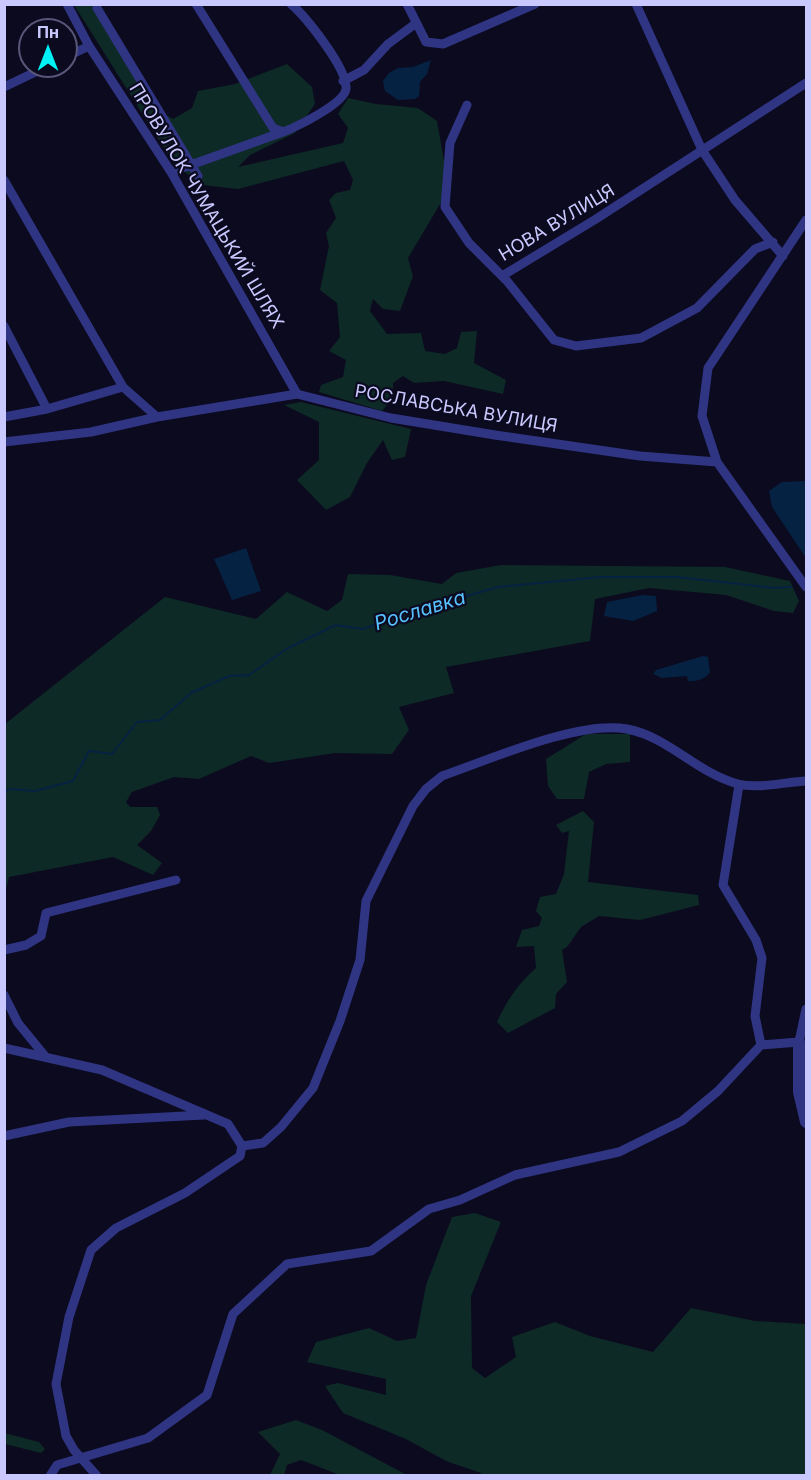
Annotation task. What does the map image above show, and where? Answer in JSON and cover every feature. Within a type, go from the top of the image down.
[{"type":"street","name":"ПРОВУЛОК ЧУМАЦЬКИЙ ШЛЯХ","points":[[67,4],[90,46],[171,172],[297,394]]},
{"type":"street","points":[[196,4],[273,128],[283,132]]},
{"type":"street","points":[[171,172],[190,163],[283,132],[340,100],[346,89],[341,72],[305,17],[291,4]]},
{"type":"street","points":[[407,4],[426,42],[443,44],[535,4]]},
{"type":"street","points":[[636,4],[702,150],[735,200],[783,256]]},
{"type":"street","points":[[98,6],[198,176]]},
{"type":"street","points":[[344,81],[364,70],[388,44],[415,24]]},
{"type":"street","points":[[78,52],[90,46]]},
{"type":"street","points":[[4,87],[23,78]]},
{"type":"street","name":"НОВА ВУЛИЦЯ","points":[[467,105],[450,143],[445,207],[469,243],[502,276],[596,219],[807,83]]},
{"type":"street","points":[[4,180],[123,387],[157,417]]},
{"type":"street","points":[[807,220],[708,368],[702,416],[717,462],[807,587]]},
{"type":"street","points":[[502,276],[554,340],[576,346],[640,338],[697,308],[755,249],[773,242]]},
{"type":"street","points":[[4,326],[47,409]]},
{"type":"street","points":[[4,417],[47,409],[123,387]]},
{"type":"street","name":"РОСЛАВСЬКА ВУЛИЦЯ","points":[[4,442],[90,432],[157,417],[297,394],[391,418],[495,435],[640,456],[717,462]]},
{"type":"street","points":[[242,1146],[263,1143],[281,1127],[313,1088],[340,1021],[360,960],[366,901],[413,806],[426,789],[442,776],[568,733],[598,727],[627,729],[653,736],[716,775],[739,784],[807,781]]},
{"type":"street","points":[[739,784],[723,885],[756,940],[762,958],[755,1016],[761,1045]]},
{"type":"street","points":[[4,950],[26,945],[41,936],[46,913],[176,880]]},
{"type":"street","points":[[4,995],[18,1023],[45,1056]]},
{"type":"street","points":[[807,1009],[799,1042],[799,1092],[807,1122]]},
{"type":"street","points":[[50,1476],[57,1465],[81,1460],[148,1438],[207,1395],[233,1314],[287,1264],[371,1251],[429,1209],[460,1200],[515,1175],[619,1152],[682,1121],[718,1091],[761,1045],[799,1042]]},
{"type":"street","points":[[4,1048],[102,1070],[228,1124],[242,1146],[240,1156],[185,1193],[116,1228],[92,1250],[69,1317],[56,1384],[66,1436],[81,1460],[97,1476]]},
{"type":"street","points":[[4,1136],[69,1122],[207,1115]]},
{"type":"green space","points":[[74,5],[93,5],[149,104],[173,119],[192,108],[198,91],[235,84],[287,64],[312,87],[315,104],[295,133],[250,155],[238,167],[343,143],[348,128],[338,114],[348,98],[376,104],[418,108],[437,121],[449,189],[408,258],[413,276],[400,311],[383,309],[373,299],[370,311],[387,334],[421,333],[425,351],[445,354],[457,348],[461,332],[477,331],[474,363],[506,380],[503,394],[444,381],[414,383],[403,376],[393,383],[393,398],[382,411],[319,392],[321,385],[343,377],[346,360],[329,351],[340,337],[337,303],[320,290],[329,246],[326,233],[336,218],[329,200],[336,193],[350,190],[353,180],[344,161],[238,189],[202,185],[174,164]]},
{"type":"green space","points":[[301,402],[411,429],[405,457],[392,460],[383,440],[367,463],[350,497],[326,510],[297,480],[319,460],[319,422],[284,405]]},
{"type":"green space","points":[[501,565],[725,567],[790,581],[799,601],[793,613],[774,611],[726,595],[649,588],[595,599],[590,641],[446,667],[454,693],[399,707],[409,730],[392,754],[335,753],[269,763],[251,756],[199,779],[174,777],[132,792],[126,802],[130,807],[157,807],[160,815],[151,831],[137,845],[162,863],[153,875],[113,857],[9,877],[5,893],[5,724],[165,597],[256,619],[287,592],[327,611],[342,600],[348,574],[390,575],[442,584],[456,573]]},
{"type":"green space","points":[[586,734],[630,734],[630,762],[606,764],[589,772],[584,799],[557,799],[548,786],[546,759]]},
{"type":"green space","points":[[583,811],[594,822],[588,882],[698,895],[699,905],[640,920],[599,916],[581,927],[567,947],[562,950],[567,982],[556,994],[555,1008],[508,1033],[497,1022],[514,993],[536,968],[534,946],[516,947],[522,930],[539,926],[542,918],[536,911],[540,897],[556,894],[564,874],[569,831],[562,833],[556,825]]},
{"type":"green space","points":[[475,1213],[501,1222],[471,1296],[472,1368],[485,1378],[516,1357],[512,1337],[555,1322],[590,1336],[653,1352],[691,1308],[755,1321],[806,1324],[806,1475],[480,1475],[481,1473],[446,1461],[406,1439],[343,1413],[325,1386],[338,1383],[386,1395],[386,1379],[307,1362],[316,1342],[369,1328],[397,1341],[416,1338],[426,1285],[452,1217]]},
{"type":"green space","points":[[296,1420],[322,1430],[407,1475],[340,1475],[301,1460],[287,1465],[284,1475],[270,1475],[280,1454],[258,1432]]},
{"type":"green space","points":[[4,1433],[39,1442],[45,1449],[41,1453],[5,1444]]},
{"type":"water","points":[[431,60],[427,74],[420,82],[419,96],[415,99],[398,100],[385,91],[383,81],[389,73],[398,68],[413,67]]},
{"type":"water","points":[[806,481],[806,558],[772,507],[769,491],[782,482]]},
{"type":"water","points":[[246,548],[261,591],[232,600],[214,559]]},
{"type":"water","points":[[643,595],[656,596],[657,611],[633,621],[604,616],[607,602]]},
{"type":"water","points":[[703,656],[708,657],[710,672],[700,680],[688,681],[687,676],[662,678],[653,674],[656,670]]},
{"type":"waterway","name":"Рославка","points":[[4,793],[10,789],[35,791],[73,781],[89,751],[112,754],[137,722],[160,720],[191,693],[229,676],[249,675],[288,648],[336,625],[363,629],[498,587],[601,577],[677,577],[775,588],[791,587]]}]
